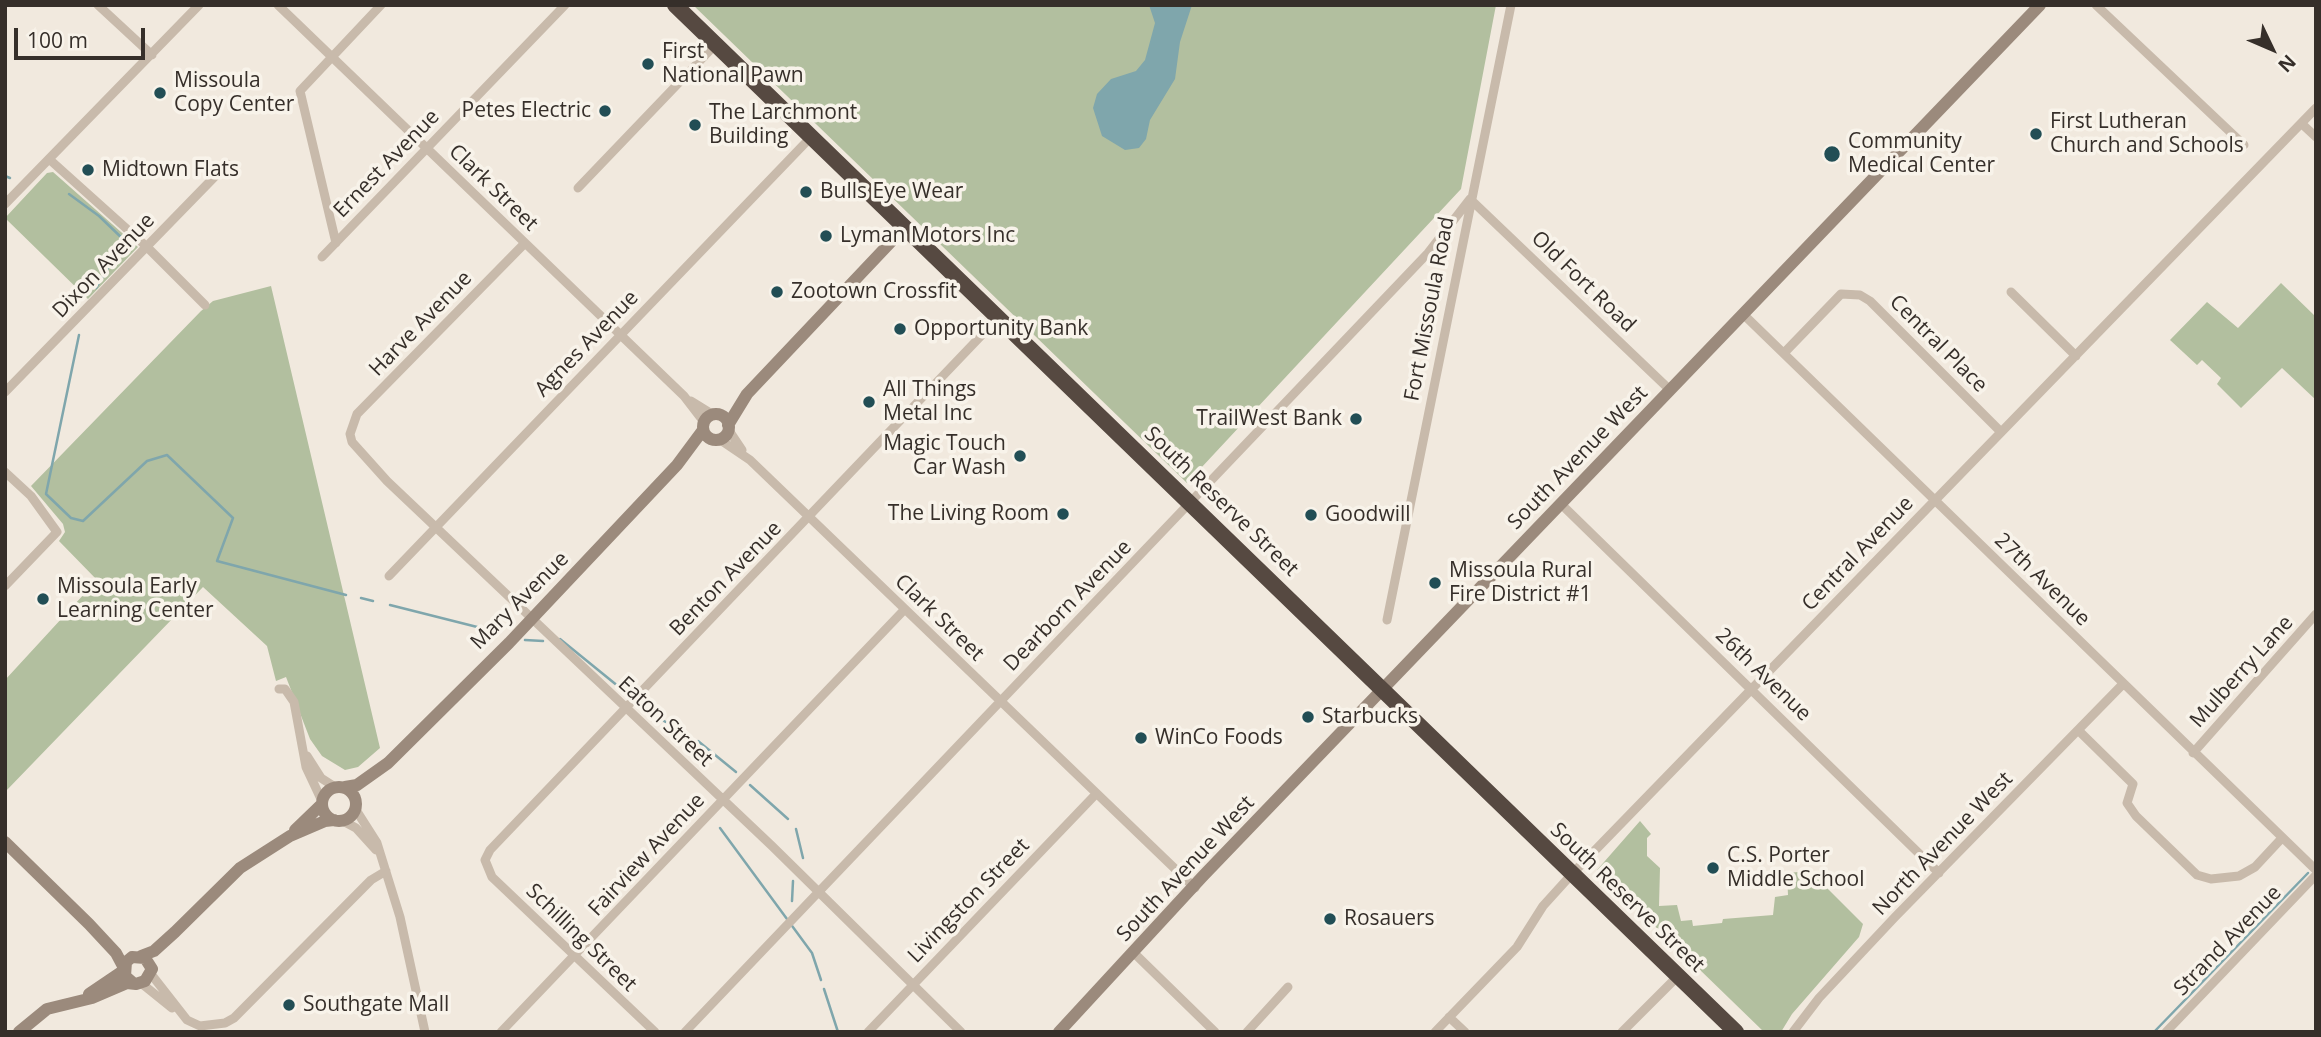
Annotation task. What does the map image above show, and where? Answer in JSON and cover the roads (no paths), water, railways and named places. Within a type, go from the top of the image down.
[{"type":"highway","name":"South Reserve Street","points":[[675,5],[1192,502],[1736,1032]]},
{"type":"street","points":[[99,5],[152,55]]},
{"type":"street","points":[[5,204],[199,5]]},
{"type":"street","name":"Clark Street","points":[[278,5],[1095,795],[1195,888]]},
{"type":"street","points":[[336,243],[300,91],[381,5]]},
{"type":"street","name":"Ernest Avenue","points":[[322,257],[565,5]]},
{"type":"street","name":"Fort Missoula Road","points":[[1387,620],[1511,5]]},
{"type":"street","name":"South Avenue West","points":[[1059,1032],[1383,689],[2040,5]]},
{"type":"street","points":[[2096,5],[2244,145]]},
{"type":"street","points":[[578,188],[715,45]]},
{"type":"street","name":"Central Avenue","points":[[1435,1032],[1517,947],[1543,906],[1572,874],[2316,108]]},
{"type":"street","points":[[2302,124],[2316,137]]},
{"type":"street","name":"Agnes Avenue","points":[[389,576],[811,137]]},
{"type":"street","points":[[49,159],[148,247],[205,305]]},
{"type":"street","name":"Dixon Avenue","points":[[5,392],[227,164]]},
{"type":"street","name":"Old Fort Road","points":[[1470,199],[1670,390]]},
{"type":"street","name":"Dearborn Avenue","points":[[685,1032],[1428,253],[1470,199]]},
{"type":"street","name":"Mary Avenue","points":[[356,807],[388,763],[531,619],[905,228]]},
{"type":"street","name":"Harve Avenue","points":[[350,434],[357,414],[525,243]]},
{"type":"street","points":[[2011,292],[2076,356]]},
{"type":"street","name":"Central Place","points":[[1784,353],[1841,294],[1860,295],[2001,432]]},
{"type":"street","name":"27th Avenue","points":[[1743,314],[2316,873]]},
{"type":"street","name":"Benton Avenue","points":[[486,867],[485,860],[490,850],[999,317]]},
{"type":"street","name":"Eaton Street","points":[[350,434],[362,456],[820,893],[961,1032]]},
{"type":"street","points":[[5,472],[31,496],[57,532],[5,586]]},
{"type":"street","name":"26th Avenue","points":[[1561,504],[1939,873]]},
{"type":"street","name":"Fairview Avenue","points":[[501,1032],[576,957],[905,609]]},
{"type":"street","name":"Mulberry Lane","points":[[2193,752],[2316,614]]},
{"type":"street","name":"North Avenue West","points":[[1793,1032],[1819,998],[2123,684]]},
{"type":"street","points":[[279,689],[290,693],[306,767],[325,814],[361,832],[376,851],[386,871]]},
{"type":"street","points":[[2079,730],[2133,783],[2127,803],[2136,816],[2197,875],[2211,879],[2239,876],[2255,867],[2282,838]]},
{"type":"street","points":[[304,752],[321,778],[354,794],[356,807],[377,843],[400,917],[425,1032]]},
{"type":"street","name":"Mary Avenue","points":[[340,787],[357,785],[388,763]]},
{"type":"street","points":[[287,838],[322,803],[326,793],[340,787]]},
{"type":"street","name":"Livingston Street","points":[[868,1032],[1095,795]]},
{"type":"street","points":[[19,1032],[47,1009],[81,998],[124,970],[128,959],[154,951],[240,868],[287,838],[325,821],[338,821],[356,807]]},
{"type":"street","points":[[5,842],[116,953],[124,970],[136,983],[200,1027],[234,1018],[371,880],[386,871]]},
{"type":"street","name":"Schilling Street","points":[[486,867],[655,1032]]},
{"type":"street","name":"Strand Avenue","points":[[2166,1032],[2316,873]]},
{"type":"street","points":[[81,998],[92,998],[136,983],[151,971],[187,921]]},
{"type":"street","points":[[89,924],[126,951],[148,961],[151,971],[179,1012]]},
{"type":"street","points":[[1134,953],[1215,1032]]},
{"type":"street","points":[[1622,1032],[1678,976]]},
{"type":"street","points":[[1247,1032],[1289,987]]},
{"type":"street","points":[[1449,1017],[1465,1032]]},
{"type":"water","points":[[1149,5],[1192,5],[1180,42],[1175,79],[1150,120],[1146,139],[1139,148],[1125,150],[1102,136],[1093,108],[1097,94],[1111,79],[1136,71],[1145,60],[1155,23]]},
{"type":"waterway","points":[[5,176],[10,178]]},
{"type":"waterway","points":[[69,194],[99,216],[124,240],[96,288]]},
{"type":"waterway","points":[[79,335],[46,494],[71,518],[83,521],[147,461],[167,455],[233,518],[217,561],[346,595]]},
{"type":"waterway","points":[[361,598],[373,601]]},
{"type":"waterway","points":[[390,605],[497,632]]},
{"type":"waterway","points":[[560,639],[624,691]]},
{"type":"waterway","points":[[525,640],[543,641]]},
{"type":"waterway","points":[[643,709],[685,733]]},
{"type":"waterway","points":[[698,741],[736,772]]},
{"type":"waterway","points":[[750,785],[788,819]]},
{"type":"waterway","points":[[720,828],[812,953],[821,980]]},
{"type":"waterway","points":[[796,829],[803,858]]},
{"type":"waterway","points":[[2154,1032],[2308,873]]},
{"type":"waterway","points":[[792,901],[793,881]]},
{"type":"waterway","points":[[824,989],[838,1032]]},
{"type":"place","name":"First National Pawn","points":[[648,64]]},
{"type":"place","name":"Missoula Copy Center","points":[[160,93]]},
{"type":"place","name":"Petes Electric","points":[[605,111]]},
{"type":"place","name":"The Larchmont Building","points":[[695,125]]},
{"type":"place","name":"First Lutheran Church and Schools","points":[[2036,134]]},
{"type":"place","name":"Community Medical Center","points":[[1832,154]]},
{"type":"place","name":"Midtown Flats","points":[[88,170]]},
{"type":"place","name":"Bulls Eye Wear","points":[[806,192]]},
{"type":"place","name":"Lyman Motors Inc","points":[[826,236]]},
{"type":"place","name":"Zootown Crossfit","points":[[777,292]]},
{"type":"place","name":"Opportunity Bank","points":[[900,329]]},
{"type":"place","name":"All Things Metal Inc","points":[[869,402]]},
{"type":"place","name":"TrailWest Bank","points":[[1356,419]]},
{"type":"place","name":"Magic Touch Car Wash","points":[[1020,456]]},
{"type":"place","name":"The Living Room","points":[[1063,514]]},
{"type":"place","name":"Goodwill","points":[[1311,515]]},
{"type":"place","name":"Missoula Rural Fire District #1","points":[[1435,583]]},
{"type":"place","name":"Missoula Early Learning Center","points":[[43,599]]},
{"type":"place","name":"Starbucks","points":[[1308,717]]},
{"type":"place","name":"WinCo Foods","points":[[1141,738]]},
{"type":"place","name":"C.S. Porter Middle School","points":[[1713,868]]},
{"type":"place","name":"Rosauers","points":[[1330,919]]},
{"type":"place","name":"Southgate Mall","points":[[289,1005]]}]
